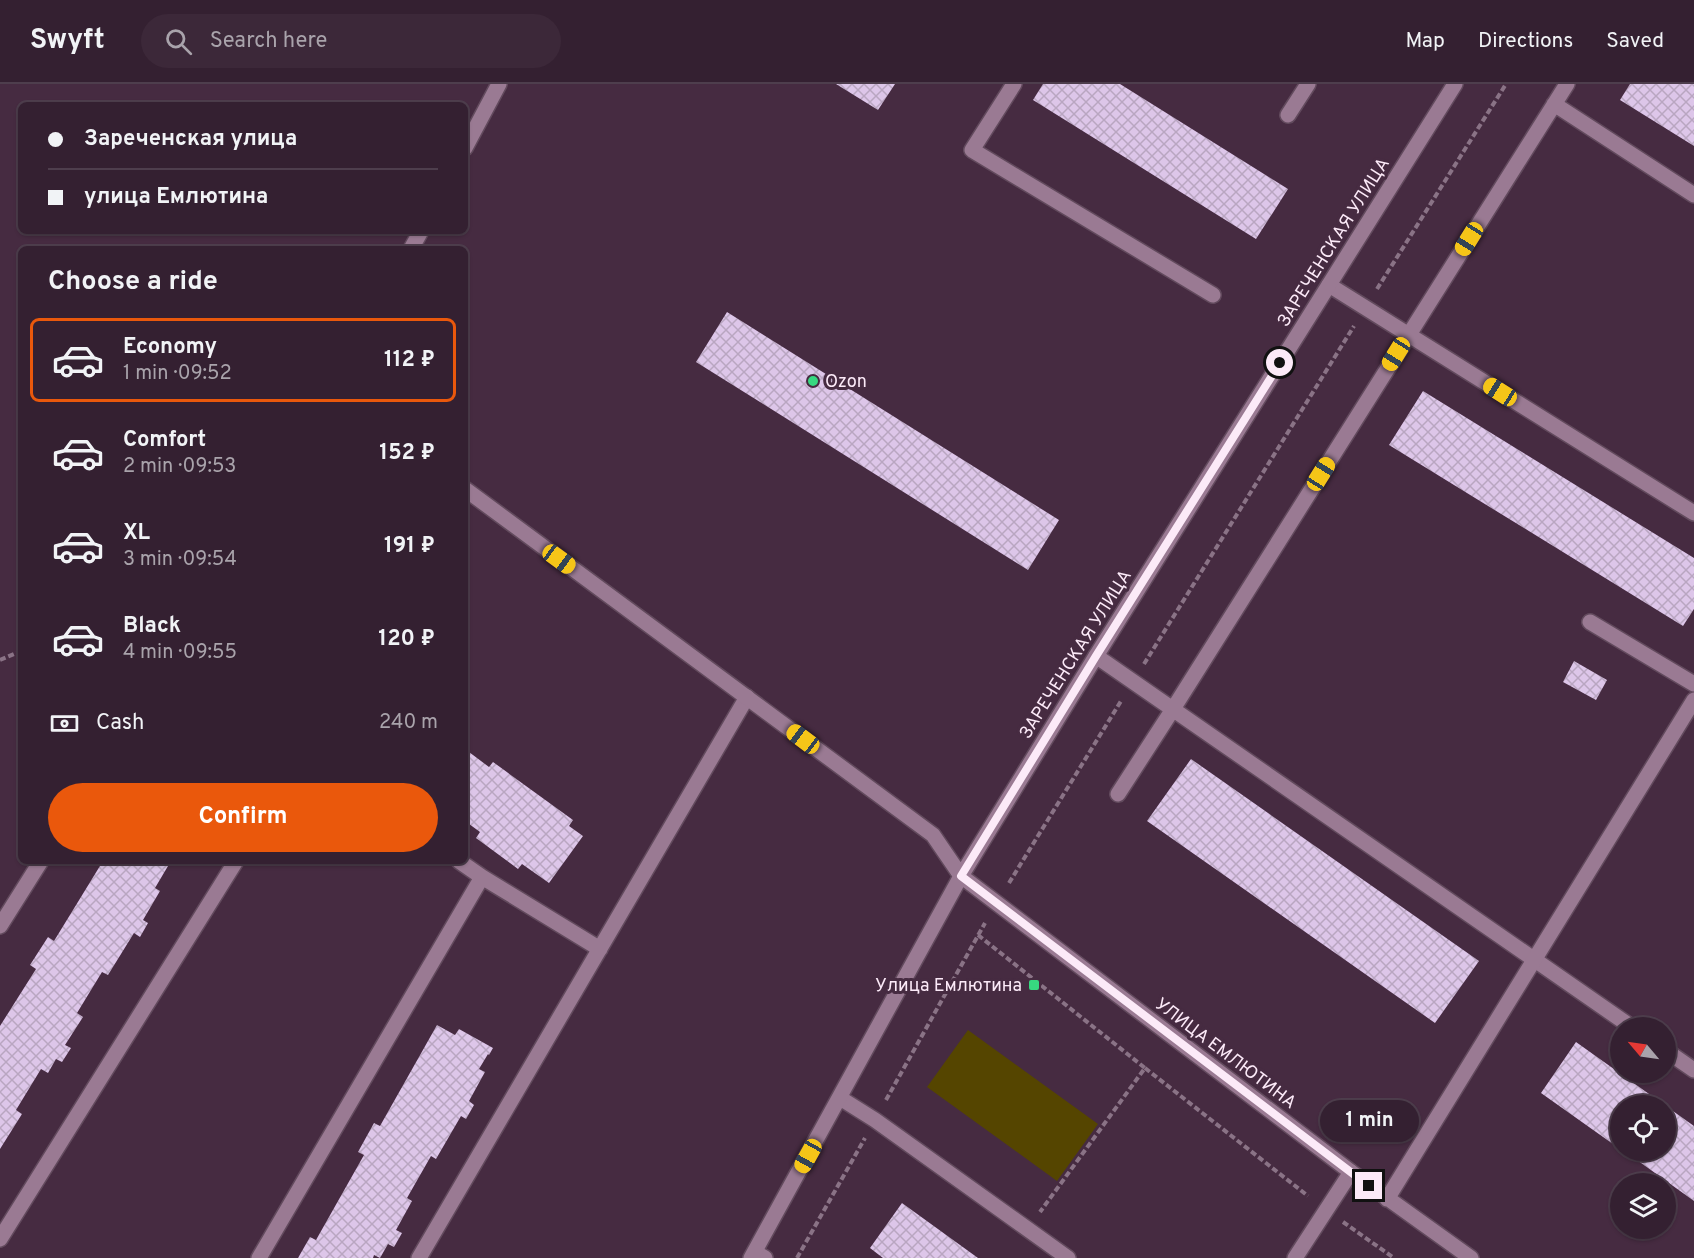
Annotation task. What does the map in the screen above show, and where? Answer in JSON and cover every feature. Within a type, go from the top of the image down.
[{"type":"street","points":[[468,142],[499,84]]},
{"type":"street","points":[[1014,84],[972,150],[1213,295]]},
{"type":"street","points":[[1288,115],[1308,84]]},
{"type":"street","name":"ЗАРЕЧЕНСКАЯ УЛИЦА","points":[[757,1256],[961,876],[1096,656],[1455,84]]},
{"type":"street","points":[[1118,794],[1567,84]]},
{"type":"street","points":[[1554,104],[1694,195]]},
{"type":"street","points":[[1329,285],[1694,513]]},
{"type":"street","name":"УЛИЦА ЕМЛЮТИНА","points":[[468,491],[933,834],[961,876],[1387,1199],[1471,1258]]},
{"type":"street","points":[[1590,622],[1694,684]]},
{"type":"street","points":[[1096,656],[1617,1017]]},
{"type":"street","points":[[419,1258],[747,697]]},
{"type":"street","points":[[1387,1199],[1694,700]]},
{"type":"street","points":[[0,926],[39,864]]},
{"type":"street","points":[[0,1239],[234,864]]},
{"type":"street","points":[[463,864],[482,878],[600,949]]},
{"type":"street","points":[[259,1258],[482,878]]},
{"type":"street","points":[[1676,1058],[1694,1070]]},
{"type":"street","points":[[840,1098],[875,1120],[1068,1258]]},
{"type":"street","points":[[1295,1258],[1351,1172]]},
{"type":"path","points":[[0,660],[18,652]]},
{"type":"path","points":[[978,935],[1326,1210],[1394,1258]]},
{"type":"path","points":[[1027,1229],[1145,1068]]},
{"type":"shaded area","points":[[968,1030],[1098,1124],[1057,1181],[927,1087]]},
{"type":"building","points":[[836,84],[895,84],[878,110]]},
{"type":"building","points":[[1043,84],[1120,84],[1288,189],[1256,239],[1033,100]]},
{"type":"building","points":[[1630,84],[1694,84],[1694,146],[1620,100]]},
{"type":"building","points":[[727,312],[1059,520],[1028,570],[696,362]]},
{"type":"building","points":[[1423,391],[1694,558],[1694,609],[1683,626],[1389,445]]},
{"type":"building","points":[[1574,661],[1607,680],[1596,700],[1563,682]]},
{"type":"building","points":[[468,751],[489,767],[493,762],[573,820],[569,826],[583,836],[549,883],[522,864],[518,869],[476,838],[480,832],[468,823]]},
{"type":"building","points":[[1191,759],[1479,961],[1435,1023],[1147,821]]},
{"type":"building","points":[[101,864],[165,864],[168,866],[155,888],[160,891],[143,920],[148,923],[140,937],[134,933],[108,975],[102,972],[77,1013],[83,1017],[65,1045],[71,1048],[62,1062],[56,1059],[48,1073],[41,1069],[16,1110],[22,1114],[0,1149],[0,1026],[36,969],[30,965],[48,937],[54,941]]},
{"type":"building","points":[[437,1025],[455,1035],[459,1029],[493,1048],[479,1069],[485,1072],[469,1101],[474,1105],[466,1119],[461,1116],[436,1159],[431,1156],[407,1198],[412,1201],[396,1230],[402,1233],[394,1247],[388,1244],[380,1258],[374,1255],[373,1258],[298,1258],[310,1237],[316,1240],[364,1155],[358,1152],[374,1123],[380,1126]]},
{"type":"building","points":[[1576,1042],[1610,1066],[1610,1083],[1634,1083],[1650,1095],[1610,1095],[1610,1142],[1541,1093]]},
{"type":"building","points":[[1676,1113],[1694,1126],[1694,1201],[1676,1188],[1676,1173],[1655,1173],[1638,1161],[1676,1161]]},
{"type":"building","points":[[902,1203],[978,1258],[883,1258],[870,1248]]},
{"type":"place","name":"Ozon","points":[[813,381]]},
{"type":"place","name":"Улица Емлютина","points":[[1034,985]]},
{"type":"route","points":[[1280,363],[961,876],[1369,1186]]}]
